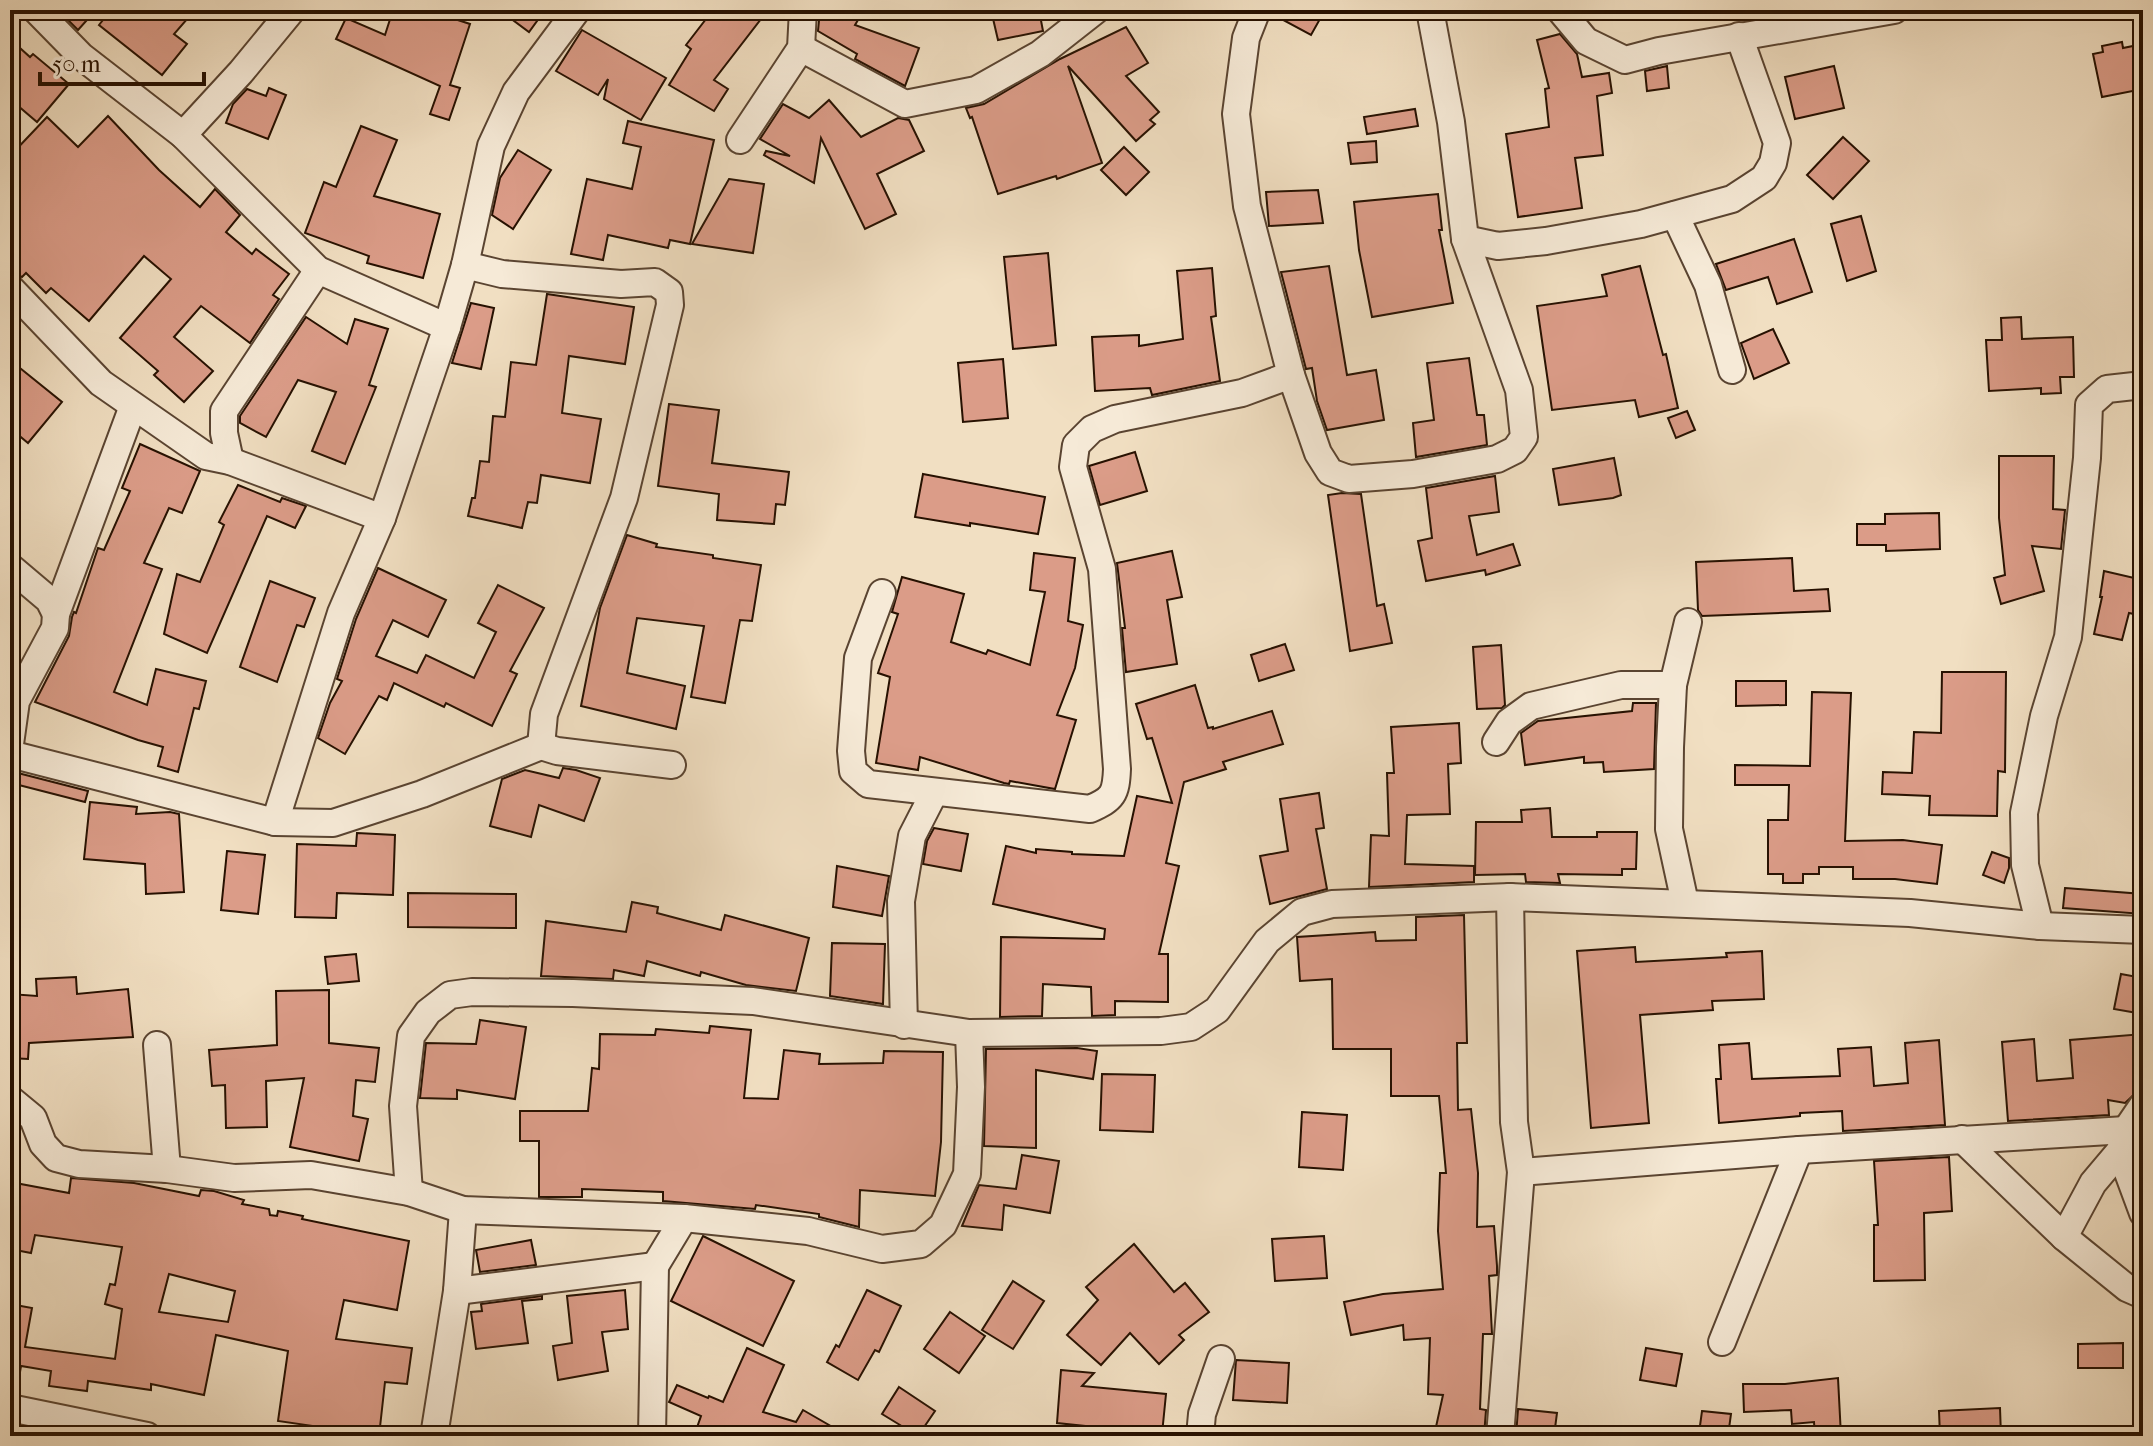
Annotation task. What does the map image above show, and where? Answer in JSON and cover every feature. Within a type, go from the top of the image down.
[{"type":"street","points":[[36,10],[81,56],[183,135],[318,270],[447,327]]},
{"type":"street","points":[[183,135],[292,10]]},
{"type":"street","points":[[275,822],[341,613],[382,518],[447,327],[465,265],[491,146],[516,92],[577,10]]},
{"type":"street","points":[[740,140],[801,48],[803,10]]},
{"type":"street","points":[[801,48],[905,104],[976,90],[1040,54],[1096,10]]},
{"type":"street","points":[[1257,10],[1246,38],[1236,114],[1247,206],[1291,375],[1318,453],[1330,472],[1349,479],[1413,474],[1497,459],[1515,450],[1524,437],[1519,390],[1465,239],[1451,122],[1430,10]]},
{"type":"street","points":[[1560,10],[1586,41],[1625,60],[1739,36],[1894,10]]},
{"type":"street","points":[[1465,239],[1498,246],[1546,241],[1675,215],[1732,199],[1764,178],[1773,163],[1777,143],[1739,36]]},
{"type":"street","points":[[1675,215],[1708,285],[1732,370]]},
{"type":"street","points":[[465,265],[502,274],[621,284],[655,282],[669,292],[670,305],[624,498],[544,714],[541,746]]},
{"type":"street","points":[[230,461],[224,433],[224,411],[318,270]]},
{"type":"street","points":[[10,288],[101,383],[206,456],[230,461],[382,518]]},
{"type":"street","points":[[882,593],[858,658],[851,751],[853,771],[868,784],[934,793],[1090,809],[1108,801],[1116,786],[1117,769],[1102,569],[1073,467],[1076,445],[1092,429],[1115,419],[1242,393],[1291,375]]},
{"type":"street","points":[[2040,926],[2025,865],[2024,813],[2044,716],[2068,637],[2087,458],[2089,405],[2107,389],[2143,385]]},
{"type":"street","points":[[10,744],[16,701],[55,628],[56,614],[133,406]]},
{"type":"street","points":[[10,567],[49,600],[56,614]]},
{"type":"street","points":[[1685,903],[1669,829],[1673,685],[1688,622]]},
{"type":"street","points":[[1496,742],[1509,722],[1531,706],[1621,685],[1673,685]]},
{"type":"street","points":[[10,754],[275,822],[333,823],[422,794],[541,746],[557,751],[672,765]]},
{"type":"street","points":[[904,1025],[901,901],[912,836],[934,793]]},
{"type":"street","points":[[409,1192],[403,1106],[411,1036],[428,1012],[450,995],[472,992],[573,993],[753,1001],[969,1033],[1161,1031],[1191,1027],[1217,1010],[1267,941],[1302,912],[1332,904],[1510,897],[1910,913],[2040,926],[2143,930]]},
{"type":"street","points":[[1500,1436],[1521,1172],[1514,1122],[1510,897]]},
{"type":"street","points":[[10,1099],[33,1118],[43,1144],[56,1158],[79,1164],[167,1169],[234,1178],[311,1175],[409,1192],[463,1210],[684,1218],[808,1231],[882,1249],[921,1244],[943,1225],[967,1174],[971,1087],[969,1033]]},
{"type":"street","points":[[157,1045],[167,1169]]},
{"type":"street","points":[[2064,1237],[2093,1183],[2123,1141],[2143,1105]]},
{"type":"street","points":[[1521,1172],[1962,1139],[2123,1141]]},
{"type":"street","points":[[1962,1139],[2064,1237],[2127,1288],[2143,1295]]},
{"type":"street","points":[[2123,1141],[2143,1213]]},
{"type":"street","points":[[1722,1342],[1799,1150]]},
{"type":"street","points":[[434,1436],[457,1291],[463,1210]]},
{"type":"street","points":[[652,1436],[655,1266],[684,1218]]},
{"type":"street","points":[[457,1291],[655,1266]]},
{"type":"street","points":[[1200,1436],[1202,1414],[1221,1359]]},
{"type":"street","points":[[10,1408],[147,1436]]},
{"type":"building","points":[[58,10],[96,10],[78,30]]},
{"type":"building","points":[[111,10],[195,10],[174,34],[187,44],[162,75],[99,25]]},
{"type":"building","points":[[393,10],[427,10],[470,24],[450,85],[460,88],[449,120],[430,114],[440,86],[336,39],[346,18],[385,35]]},
{"type":"building","points":[[499,10],[545,10],[529,32]]},
{"type":"building","points":[[713,10],[768,10],[714,80],[728,89],[714,111],[669,85],[691,49],[686,45]]},
{"type":"building","points":[[820,10],[864,10],[855,25],[919,48],[905,86],[855,59],[857,54],[818,31]]},
{"type":"building","points":[[991,10],[1039,10],[1043,31],[998,40]]},
{"type":"building","points":[[1273,10],[1325,10],[1311,35],[1272,14]]},
{"type":"building","points":[[1126,27],[1148,63],[1126,76],[1159,112],[1150,120],[1155,124],[1136,141],[1068,66],[1102,163],[1057,179],[1056,176],[998,194],[972,117],[966,108],[984,104],[1060,59]]},
{"type":"building","points":[[582,30],[666,78],[641,120],[604,99],[608,79],[598,95],[556,71]]},
{"type":"building","points":[[1560,34],[1577,54],[1582,77],[1609,73],[1612,93],[1597,96],[1603,155],[1575,158],[1582,208],[1518,217],[1506,134],[1549,127],[1545,89],[1549,88],[1537,40]]},
{"type":"building","points":[[10,39],[69,84],[37,122],[10,99]]},
{"type":"building","points":[[2122,42],[2123,48],[2138,45],[2143,89],[2102,97],[2093,54],[2103,52],[2102,46]]},
{"type":"building","points":[[1667,66],[1669,88],[1647,91],[1645,71]]},
{"type":"building","points":[[1834,66],[1844,108],[1795,119],[1785,77]]},
{"type":"building","points":[[269,88],[286,95],[268,139],[226,123],[233,104],[247,89],[266,96]]},
{"type":"building","points":[[829,100],[861,137],[898,118],[909,120],[924,151],[877,174],[896,214],[865,229],[821,138],[814,183],[764,155],[766,151],[790,156],[760,139],[783,104],[809,118]]},
{"type":"building","points":[[1415,109],[1418,126],[1367,134],[1364,117]]},
{"type":"building","points":[[108,116],[159,170],[200,207],[215,189],[240,215],[226,232],[252,254],[256,249],[289,274],[273,295],[279,299],[250,343],[201,306],[174,337],[213,371],[184,402],[154,375],[158,371],[120,338],[171,279],[144,256],[89,321],[51,288],[46,293],[26,273],[22,277],[10,270],[10,156],[47,117],[78,147]]},
{"type":"building","points":[[628,121],[714,140],[690,244],[670,240],[668,248],[608,235],[603,260],[571,254],[587,179],[632,189],[641,147],[623,143]]},
{"type":"building","points":[[361,126],[397,140],[374,196],[440,214],[423,278],[367,263],[369,256],[305,233],[324,182],[336,187]]},
{"type":"building","points":[[1843,137],[1869,161],[1833,199],[1807,175]]},
{"type":"building","points":[[1376,141],[1377,162],[1351,164],[1348,143]]},
{"type":"building","points":[[1124,147],[1149,172],[1126,195],[1101,170]]},
{"type":"building","points":[[518,150],[551,170],[513,229],[492,215],[500,178]]},
{"type":"building","points":[[729,179],[764,184],[753,253],[692,244]]},
{"type":"building","points":[[1318,190],[1323,223],[1269,226],[1266,192]]},
{"type":"building","points":[[1438,194],[1442,230],[1439,230],[1453,303],[1372,317],[1359,250],[1354,202]]},
{"type":"building","points":[[1861,216],[1876,271],[1847,281],[1831,224]]},
{"type":"building","points":[[1794,239],[1812,292],[1777,304],[1768,277],[1726,290],[1716,264]]},
{"type":"building","points":[[1048,253],[1056,345],[1013,349],[1004,257]]},
{"type":"building","points":[[1329,266],[1347,375],[1376,370],[1384,420],[1327,430],[1317,401],[1312,368],[1306,369],[1281,272]]},
{"type":"building","points":[[1640,266],[1678,408],[1639,417],[1635,400],[1552,410],[1537,306],[1607,296],[1602,275]]},
{"type":"building","points":[[1212,268],[1216,316],[1211,317],[1220,381],[1152,395],[1150,388],[1095,391],[1092,337],[1139,335],[1139,346],[1183,339],[1177,271]]},
{"type":"building","points":[[547,294],[634,307],[625,364],[569,356],[562,413],[601,419],[590,483],[541,475],[537,503],[528,502],[522,528],[468,516],[472,498],[475,498],[480,461],[489,462],[493,416],[505,417],[511,362],[536,365]]},
{"type":"building","points":[[471,303],[494,308],[481,369],[452,363]]},
{"type":"building","points":[[306,317],[347,344],[355,319],[388,329],[369,385],[376,387],[345,464],[312,451],[336,392],[298,380],[266,437],[240,423],[240,416]]},
{"type":"building","points":[[2021,317],[2022,339],[2073,337],[2074,377],[2060,377],[2061,393],[2041,394],[2041,388],[1989,391],[1986,340],[2002,340],[2001,318]]},
{"type":"building","points":[[1773,329],[1789,363],[1754,379],[1741,343]]},
{"type":"building","points":[[1469,358],[1477,415],[1484,415],[1487,445],[1416,457],[1413,423],[1434,420],[1427,363]]},
{"type":"building","points":[[1003,359],[1008,418],[963,422],[958,363]]},
{"type":"building","points":[[10,360],[62,402],[28,443],[10,428]]},
{"type":"building","points":[[669,404],[719,410],[712,463],[789,472],[785,505],[776,504],[774,524],[717,520],[719,494],[658,486]]},
{"type":"building","points":[[1687,411],[1695,430],[1676,438],[1668,418]]},
{"type":"building","points":[[140,444],[200,471],[182,513],[169,508],[144,563],[162,569],[114,692],[147,705],[156,669],[206,681],[199,709],[194,708],[178,772],[158,766],[163,747],[35,702],[69,636],[72,617],[98,548],[104,550],[130,491],[122,488]]},
{"type":"building","points":[[1135,452],[1147,491],[1100,505],[1089,466]]},
{"type":"building","points":[[1999,456],[2054,456],[2053,509],[2065,510],[2061,549],[2032,546],[2044,591],[2001,604],[1994,578],[2005,575],[1999,518]]},
{"type":"building","points":[[1614,458],[1621,495],[1559,505],[1553,469]]},
{"type":"building","points":[[923,474],[1045,497],[1038,534],[915,517]]},
{"type":"building","points":[[1495,476],[1499,512],[1469,516],[1477,555],[1513,544],[1520,565],[1486,575],[1485,570],[1426,581],[1418,541],[1432,538],[1426,488]]},
{"type":"building","points":[[238,485],[280,502],[282,498],[306,506],[295,528],[267,516],[207,653],[164,634],[177,574],[200,582],[224,525],[219,522]]},
{"type":"building","points":[[1361,494],[1377,606],[1384,604],[1392,643],[1350,651],[1328,495]]},
{"type":"building","points":[[1939,513],[1940,549],[1886,551],[1886,545],[1857,545],[1857,524],[1885,524],[1885,514]]},
{"type":"building","points":[[627,535],[657,544],[656,547],[761,565],[752,621],[740,620],[725,703],[691,697],[704,626],[637,618],[627,673],[685,686],[676,729],[581,706],[600,608]]},
{"type":"building","points":[[1172,551],[1182,597],[1167,600],[1177,664],[1126,672],[1122,628],[1125,628],[1117,563]]},
{"type":"building","points":[[1034,553],[1075,558],[1068,621],[1083,625],[1075,668],[1057,715],[1076,720],[1055,789],[1010,781],[1009,784],[1004,783],[920,757],[918,770],[876,763],[890,677],[878,673],[898,614],[892,612],[902,577],[964,594],[951,642],[986,654],[988,650],[1030,665],[1045,592],[1030,590]]},
{"type":"building","points":[[1792,558],[1794,591],[1828,589],[1830,611],[1702,616],[1698,610],[1696,562]]},
{"type":"building","points":[[378,568],[446,600],[428,637],[393,620],[376,656],[417,673],[426,655],[474,678],[496,632],[478,623],[498,585],[544,608],[510,671],[517,674],[492,726],[446,703],[444,707],[394,683],[387,700],[379,696],[345,754],[318,738],[330,703],[342,681],[337,679],[356,619]]},
{"type":"building","points":[[2104,571],[2143,580],[2143,616],[2129,613],[2122,640],[2094,634]]},
{"type":"building","points":[[270,581],[315,598],[304,627],[297,625],[277,682],[240,667]]},
{"type":"building","points":[[1285,644],[1294,670],[1259,681],[1251,655]]},
{"type":"building","points":[[1501,645],[1505,705],[1502,708],[1477,709],[1473,647]]},
{"type":"building","points":[[1942,672],[2006,672],[2005,772],[1998,771],[1997,816],[1929,815],[1930,796],[1882,794],[1883,772],[1912,773],[1914,732],[1941,733]]},
{"type":"building","points":[[1736,681],[1786,681],[1786,705],[1736,706]]},
{"type":"building","points":[[1195,685],[1208,728],[1272,711],[1283,744],[1223,762],[1226,769],[1184,782],[1166,863],[1179,866],[1159,954],[1168,954],[1168,1002],[1115,1001],[1115,1015],[1092,1016],[1091,987],[1043,984],[1042,1016],[1000,1017],[1001,937],[1104,939],[1105,929],[993,904],[1006,846],[1036,853],[1036,849],[1124,856],[1137,796],[1172,803],[1152,738],[1147,739],[1136,704]]},
{"type":"building","points":[[1812,692],[1851,693],[1845,841],[1903,840],[1942,845],[1937,884],[1895,879],[1853,879],[1853,867],[1819,867],[1819,874],[1803,874],[1803,883],[1783,883],[1783,874],[1768,874],[1768,820],[1788,820],[1789,785],[1735,785],[1735,765],[1810,766]]},
{"type":"building","points":[[1633,703],[1656,703],[1654,769],[1604,772],[1603,762],[1584,763],[1584,757],[1525,765],[1521,733],[1538,721],[1632,711]]},
{"type":"building","points":[[1459,723],[1461,763],[1448,764],[1450,814],[1407,815],[1405,864],[1474,866],[1474,882],[1369,887],[1371,835],[1389,836],[1387,773],[1394,773],[1391,727]]},
{"type":"building","points":[[563,768],[600,778],[584,821],[539,805],[531,837],[490,826],[502,779],[525,770],[559,778]]},
{"type":"building","points":[[14,772],[88,791],[85,802],[11,783]]},
{"type":"building","points":[[1319,793],[1324,828],[1316,829],[1327,889],[1270,904],[1260,856],[1288,851],[1280,799]]},
{"type":"building","points":[[90,802],[137,807],[136,814],[179,814],[184,892],[146,894],[145,864],[84,859]]},
{"type":"building","points":[[1550,808],[1552,837],[1597,837],[1597,832],[1637,832],[1636,869],[1622,869],[1622,875],[1558,874],[1560,883],[1526,882],[1525,874],[1475,875],[1476,822],[1522,822],[1521,810]]},
{"type":"building","points":[[934,828],[968,834],[961,871],[923,864],[927,841]]},
{"type":"building","points":[[357,833],[395,835],[393,895],[337,893],[336,918],[295,917],[297,844],[356,846]]},
{"type":"building","points":[[227,851],[265,855],[258,914],[221,910]]},
{"type":"building","points":[[1992,852],[2009,858],[2004,883],[1983,875]]},
{"type":"building","points":[[837,866],[889,876],[882,916],[833,907]]},
{"type":"building","points":[[2065,888],[2143,894],[2143,914],[2063,908]]},
{"type":"building","points":[[408,893],[516,894],[516,928],[408,927]]},
{"type":"building","points":[[632,902],[658,907],[657,913],[721,930],[725,915],[809,938],[796,991],[746,985],[701,972],[700,976],[647,961],[644,976],[614,970],[613,979],[541,976],[546,921],[626,932]]},
{"type":"building","points":[[1464,915],[1467,1043],[1457,1043],[1458,1110],[1471,1109],[1478,1173],[1477,1227],[1494,1226],[1497,1275],[1489,1276],[1492,1334],[1483,1334],[1480,1409],[1486,1410],[1484,1436],[1434,1436],[1443,1395],[1428,1394],[1430,1338],[1404,1340],[1403,1325],[1351,1335],[1344,1302],[1383,1294],[1443,1289],[1438,1231],[1440,1173],[1446,1173],[1439,1096],[1391,1096],[1391,1049],[1333,1049],[1332,979],[1300,981],[1297,937],[1375,932],[1376,941],[1416,940],[1416,917]]},
{"type":"building","points":[[832,943],[885,944],[883,1004],[830,996]]},
{"type":"building","points":[[1635,947],[1636,962],[1727,957],[1726,953],[1762,951],[1764,999],[1712,1001],[1713,1010],[1640,1015],[1649,1123],[1591,1128],[1577,951]]},
{"type":"building","points":[[356,954],[359,981],[328,984],[325,957]]},
{"type":"building","points":[[2121,974],[2143,978],[2143,1014],[2114,1009]]},
{"type":"building","points":[[76,977],[77,994],[128,989],[133,1037],[29,1043],[28,1059],[10,1058],[10,994],[37,996],[36,979]]},
{"type":"building","points":[[329,990],[329,1043],[379,1048],[375,1082],[356,1080],[353,1116],[368,1119],[359,1161],[290,1147],[304,1078],[266,1081],[267,1127],[226,1128],[225,1085],[212,1086],[209,1050],[277,1045],[276,991]]},
{"type":"building","points":[[480,1020],[526,1027],[515,1099],[457,1090],[457,1099],[420,1098],[426,1043],[476,1044]]},
{"type":"building","points":[[710,1026],[751,1030],[744,1098],[778,1099],[784,1050],[820,1054],[819,1064],[883,1063],[884,1051],[943,1052],[941,1142],[935,1196],[860,1190],[859,1227],[819,1217],[819,1214],[756,1205],[755,1209],[663,1201],[663,1192],[582,1189],[582,1197],[539,1197],[539,1141],[520,1141],[520,1111],[588,1111],[592,1068],[599,1069],[600,1034],[655,1035],[656,1029],[709,1033]]},
{"type":"building","points":[[2143,1034],[2139,1090],[2125,1103],[2108,1100],[2109,1115],[2008,1121],[2002,1042],[2034,1039],[2037,1081],[2073,1078],[2070,1040]]},
{"type":"building","points":[[1939,1040],[1945,1125],[1843,1131],[1842,1111],[1719,1123],[1716,1079],[1721,1079],[1719,1045],[1749,1043],[1752,1079],[1840,1076],[1838,1049],[1871,1047],[1874,1086],[1908,1083],[1905,1043]]},
{"type":"building","points":[[1077,1048],[1097,1051],[1093,1079],[1036,1070],[1036,1148],[984,1146],[986,1049]]},
{"type":"building","points":[[1102,1074],[1155,1075],[1153,1132],[1100,1130]]},
{"type":"building","points":[[1302,1112],[1347,1115],[1343,1170],[1299,1167]]},
{"type":"building","points":[[1022,1155],[1059,1161],[1050,1213],[1004,1205],[1002,1230],[962,1226],[979,1185],[1016,1189]]},
{"type":"building","points":[[1949,1157],[1952,1211],[1924,1213],[1925,1280],[1874,1281],[1874,1225],[1878,1225],[1874,1161]]},
{"type":"building","points":[[71,1178],[134,1183],[199,1196],[201,1190],[214,1191],[244,1200],[242,1204],[269,1209],[270,1215],[277,1216],[278,1211],[303,1216],[302,1219],[409,1241],[397,1310],[344,1300],[336,1339],[412,1348],[407,1384],[385,1382],[379,1436],[334,1432],[334,1429],[278,1421],[288,1351],[216,1335],[204,1395],[151,1384],[151,1390],[88,1381],[87,1391],[49,1386],[51,1371],[21,1366],[19,1378],[10,1377],[10,1304],[32,1308],[25,1347],[115,1359],[122,1309],[105,1304],[110,1284],[115,1285],[122,1247],[35,1235],[31,1253],[10,1249],[10,1182],[69,1193]],"holes":[[[169,1274],[235,1291],[228,1322],[159,1312]]]},
{"type":"building","points":[[703,1236],[794,1281],[763,1346],[671,1301]]},
{"type":"building","points":[[1324,1236],[1327,1278],[1275,1281],[1272,1239]]},
{"type":"building","points":[[531,1240],[536,1265],[480,1272],[476,1250]]},
{"type":"building","points":[[1134,1244],[1174,1292],[1185,1283],[1209,1312],[1179,1335],[1184,1340],[1159,1364],[1130,1333],[1101,1365],[1067,1335],[1098,1300],[1086,1287]]},
{"type":"building","points":[[1013,1281],[1044,1301],[1013,1349],[982,1330]]},
{"type":"building","points":[[625,1290],[628,1329],[602,1332],[608,1371],[558,1380],[553,1346],[572,1343],[567,1296]]},
{"type":"building","points":[[867,1290],[901,1306],[879,1352],[875,1350],[858,1380],[827,1362],[836,1345],[839,1347]]},
{"type":"building","points":[[542,1296],[542,1299],[522,1301],[528,1343],[476,1349],[471,1312],[482,1311],[481,1304]]},
{"type":"building","points":[[950,1312],[985,1336],[959,1373],[924,1349]]},
{"type":"building","points":[[2123,1343],[2123,1368],[2078,1368],[2078,1344]]},
{"type":"building","points":[[747,1348],[784,1365],[763,1412],[796,1422],[803,1410],[848,1436],[694,1436],[701,1416],[669,1402],[677,1385],[723,1402]]},
{"type":"building","points":[[1646,1348],[1682,1354],[1676,1386],[1640,1380]]},
{"type":"building","points":[[1236,1360],[1289,1363],[1287,1403],[1233,1400]]},
{"type":"building","points":[[1061,1370],[1094,1373],[1082,1386],[1166,1394],[1162,1434],[1057,1423]]},
{"type":"building","points":[[1838,1378],[1841,1436],[1815,1436],[1814,1422],[1792,1424],[1791,1410],[1744,1412],[1743,1384],[1785,1384]]},
{"type":"building","points":[[899,1387],[935,1411],[918,1436],[882,1414]]},
{"type":"building","points":[[2000,1408],[2001,1436],[1940,1436],[1939,1411]]},
{"type":"building","points":[[1518,1409],[1557,1413],[1554,1436],[1516,1436]]},
{"type":"building","points":[[1702,1411],[1731,1414],[1728,1436],[1699,1433]]}]
